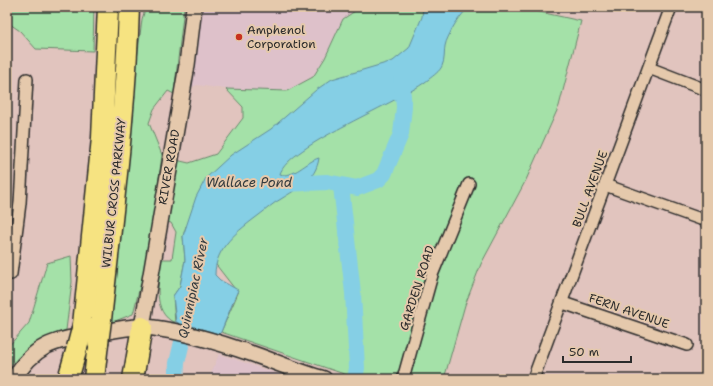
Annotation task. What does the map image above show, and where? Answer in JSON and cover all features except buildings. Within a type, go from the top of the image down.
[{"type":"highway","name":"WILBUR CROSS PARKWAY","points":[[92,322],[108,7]]},
{"type":"highway","name":"WILBUR CROSS PARKWAY","points":[[78,379],[92,322],[127,58],[129,7]]},
{"type":"highway","points":[[127,58],[142,7]]},
{"type":"highway","points":[[133,379],[142,327]]},
{"type":"highway","name":"WILBUR CROSS PARKWAY","points":[[85,346],[94,379]]},
{"type":"highway","points":[[68,379],[85,346]]},
{"type":"main road","name":"RIVER ROAD","points":[[142,327],[187,65],[194,7]]},
{"type":"main road","points":[[14,379],[32,356],[52,342],[65,338],[142,327],[173,332],[238,348],[305,374],[324,379]]},
{"type":"street","name":"BULL AVENUE","points":[[533,379],[671,7]]},
{"type":"street","points":[[648,68],[706,90]]},
{"type":"street","points":[[7,274],[11,274],[20,203],[27,79]]},
{"type":"street","name":"GARDEN ROAD","points":[[403,379],[432,275],[469,184]]},
{"type":"street","points":[[605,185],[706,221]]},
{"type":"street","name":"FERN AVENUE","points":[[562,303],[687,345]]},
{"type":"shaded area","points":[[200,7],[361,7],[343,19],[325,58],[313,77],[287,91],[226,89],[197,85],[190,88]]},
{"type":"shaded area","points":[[219,354],[293,379],[209,379]]},
{"type":"green space","points":[[7,7],[94,7],[93,51],[36,49],[20,31],[7,22]]},
{"type":"green space","points":[[146,7],[184,7],[174,94],[168,91],[154,109],[149,123],[162,155],[150,247],[133,314],[110,323],[132,100],[142,19]]},
{"type":"green space","points":[[361,7],[517,7],[581,21],[559,106],[526,180],[481,264],[465,305],[444,379],[367,379],[347,375],[221,332],[238,293],[186,226],[183,236],[185,260],[180,286],[173,296],[175,323],[167,318],[159,304],[158,286],[161,259],[172,259],[176,232],[171,223],[167,222],[176,160],[189,163],[216,154],[243,118],[243,107],[226,89],[287,91],[313,77],[325,58],[343,19]]},
{"type":"green space","points":[[71,256],[72,282],[66,330],[33,346],[19,357],[7,370],[7,348],[29,323],[47,263]]},
{"type":"water","name":"Wallace Pond","points":[[423,7],[468,7],[455,23],[447,39],[444,61],[440,70],[415,88],[324,137],[303,150],[288,163],[280,174],[285,175],[295,172],[319,158],[314,172],[305,183],[275,202],[243,227],[223,248],[216,265],[215,275],[220,280],[238,290],[219,334],[176,322],[173,296],[180,286],[185,260],[183,236],[196,197],[206,178],[231,155],[271,129],[316,90],[332,79],[393,61],[409,48],[422,17]]},
{"type":"waterway","name":"Quinnipiac River","points":[[285,184],[327,182],[357,188],[378,180],[384,174],[401,134],[404,107],[401,76]]},
{"type":"waterway","name":"Quinnipiac River","points":[[341,186],[353,293],[357,368],[355,379]]},
{"type":"waterway","name":"Quinnipiac River","points":[[176,379],[177,363],[191,304]]},
{"type":"place","name":"Amphenol Corporation","points":[[239,37]]}]
